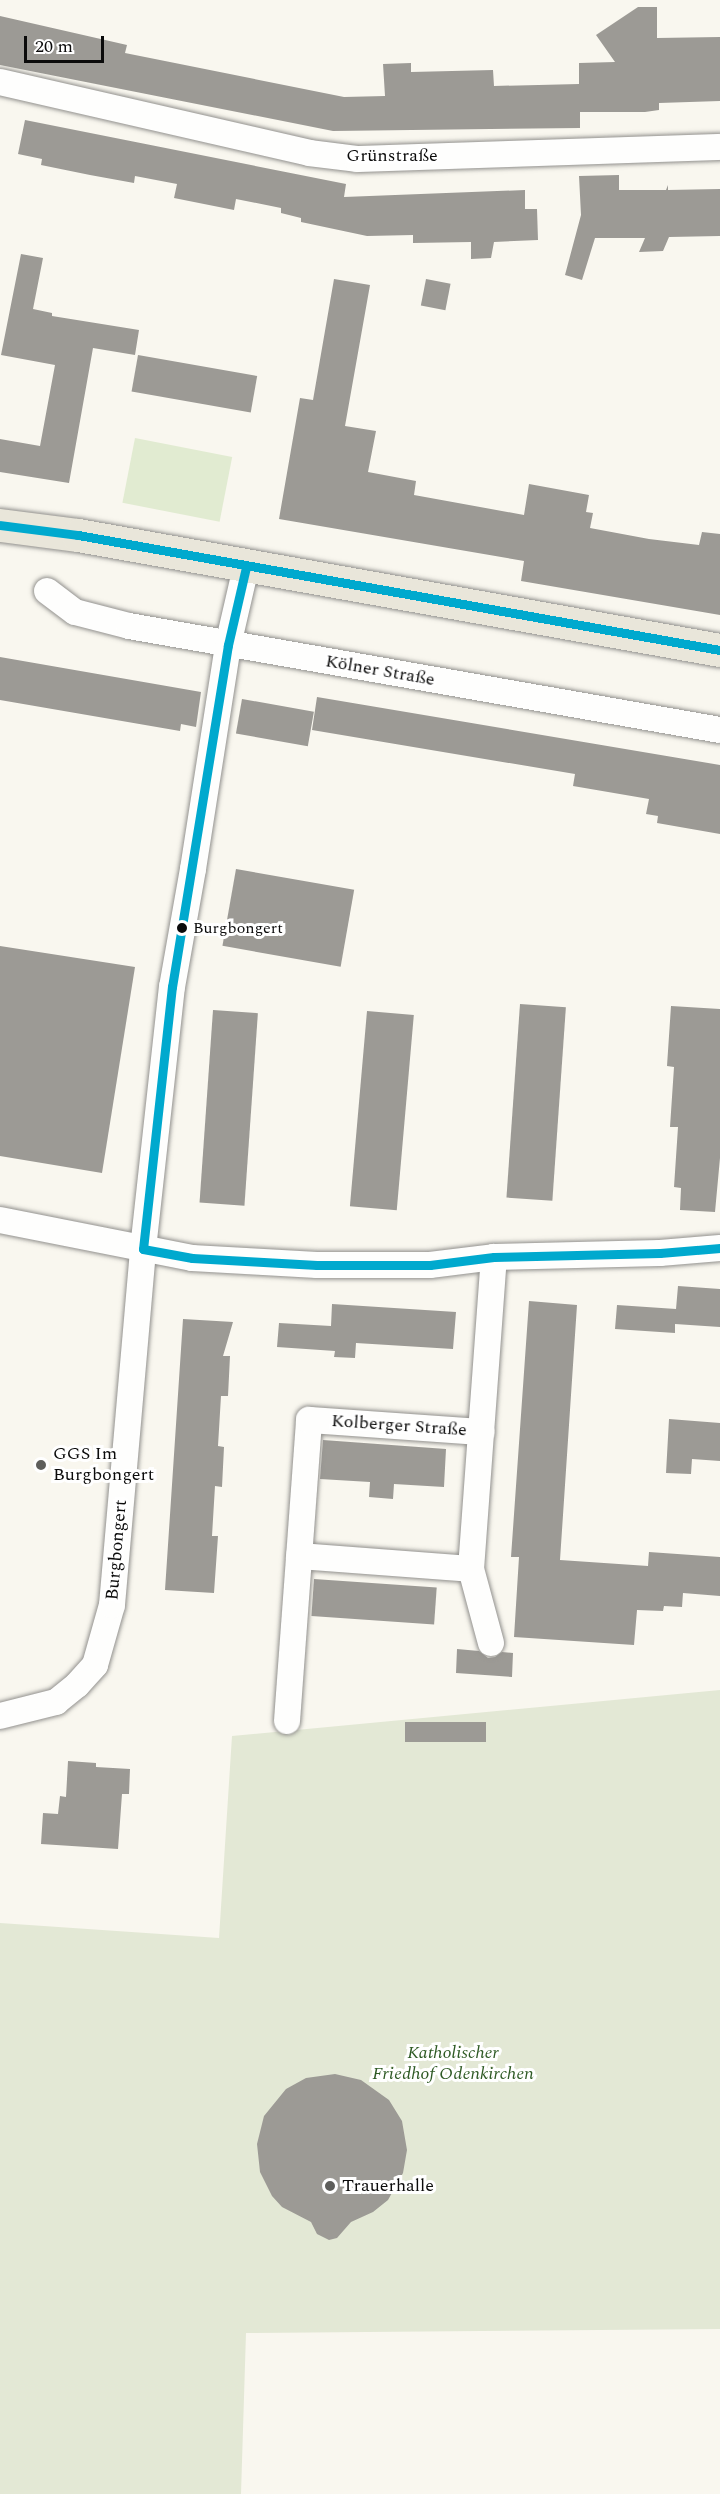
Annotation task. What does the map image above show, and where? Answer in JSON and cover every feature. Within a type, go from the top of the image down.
[{"type":"main road","points":[[0,525],[78,535],[246,567],[720,650]]},
{"type":"street","name":"Grünstraße","points":[[0,82],[309,153],[357,159],[720,147]]},
{"type":"street","name":"Burgbongert","points":[[0,1716],[56,1702],[95,1665],[112,1605],[143,1249],[172,987],[194,869],[228,645],[246,567]]},
{"type":"street","name":"Kölner Straße","points":[[47,591],[75,612],[129,626],[720,730]]},
{"type":"street","points":[[0,1220],[192,1258],[317,1265],[430,1265],[494,1257],[660,1253],[720,1248]]},
{"type":"street","name":"Kolberger Straße","points":[[491,1643],[471,1569],[494,1257]]},
{"type":"street","name":"Kolberger Straße","points":[[287,1721],[309,1420],[482,1432]]},
{"type":"street","points":[[298,1556],[471,1569]]},
{"type":"green space","points":[[135,438],[232,457],[220,522],[122,503]]},
{"type":"green space","name":"Katholischer Friedhof Odenkirchen","points":[[720,1690],[720,2329],[246,2333],[241,2494],[0,2494],[0,1923],[219,1938],[232,1736]]},
{"type":"building","points":[[638,7],[657,7],[657,38],[720,37],[720,101],[659,103],[659,110],[645,112],[580,112],[580,128],[333,131],[0,65],[0,16],[127,45],[125,53],[344,97],[385,96],[383,64],[411,63],[411,72],[493,70],[494,86],[579,84],[579,63],[615,62],[596,35]]},
{"type":"building","points":[[25,120],[346,184],[344,197],[525,190],[525,209],[537,209],[538,240],[494,242],[491,258],[471,259],[471,242],[413,243],[413,235],[367,236],[301,222],[301,218],[281,213],[281,208],[236,199],[234,210],[174,198],[177,184],[135,176],[134,183],[90,175],[41,165],[42,159],[18,154]]},
{"type":"building","points":[[619,175],[619,190],[666,190],[668,185],[668,190],[720,189],[720,236],[669,237],[663,251],[639,252],[645,238],[595,238],[582,280],[565,275],[581,215],[579,176]]},
{"type":"building","points":[[21,254],[43,258],[33,309],[52,313],[52,316],[139,330],[135,355],[93,348],[69,483],[0,472],[0,439],[40,446],[55,365],[1,355]]},
{"type":"building","points":[[334,279],[370,285],[345,426],[376,431],[368,472],[416,481],[414,495],[524,515],[529,484],[589,495],[586,512],[593,513],[590,528],[649,539],[699,545],[702,532],[720,534],[720,615],[521,581],[524,561],[279,519],[300,398],[313,400]]},
{"type":"building","points":[[426,279],[451,284],[445,310],[421,306]]},
{"type":"building","points":[[138,355],[257,376],[251,412],[132,391]]},
{"type":"building","points":[[0,657],[201,692],[196,727],[181,724],[180,731],[0,700]]},
{"type":"building","points":[[317,697],[720,765],[720,834],[657,823],[658,816],[646,814],[649,799],[573,786],[575,774],[312,730]]},
{"type":"building","points":[[242,699],[314,712],[308,746],[236,733]]},
{"type":"building","points":[[236,869],[354,890],[341,967],[222,946]]},
{"type":"building","points":[[0,946],[135,967],[102,1173],[0,1156]]},
{"type":"building","points":[[520,1004],[566,1007],[552,1201],[506,1198]]},
{"type":"building","points":[[671,1006],[720,1009],[720,1158],[715,1212],[680,1210],[681,1188],[674,1187],[678,1127],[670,1127],[674,1067],[667,1066]]},
{"type":"building","points":[[213,1010],[258,1013],[244,1206],[200,1203]]},
{"type":"building","points":[[367,1011],[414,1015],[397,1210],[350,1206]]},
{"type":"building","points":[[678,1286],[720,1289],[720,1327],[675,1324],[675,1333],[615,1329],[617,1305],[676,1309]]},
{"type":"building","points":[[529,1301],[577,1305],[560,1560],[648,1566],[649,1552],[720,1557],[720,1596],[683,1593],[682,1607],[664,1606],[663,1611],[637,1610],[634,1645],[514,1637],[519,1557],[511,1557]]},
{"type":"building","points":[[332,1304],[456,1312],[453,1349],[356,1343],[355,1358],[334,1357],[335,1351],[277,1347],[279,1323],[331,1326]]},
{"type":"building","points":[[183,1319],[233,1322],[223,1356],[230,1356],[228,1396],[221,1396],[218,1446],[224,1447],[222,1487],[215,1486],[212,1536],[218,1536],[214,1593],[165,1590]]},
{"type":"building","points":[[669,1419],[720,1423],[720,1461],[692,1459],[691,1474],[666,1473]]},
{"type":"building","points":[[323,1440],[446,1449],[444,1487],[394,1484],[393,1499],[369,1497],[370,1482],[320,1479]]},
{"type":"building","points":[[314,1579],[437,1588],[434,1624],[311,1616]]},
{"type":"building","points":[[457,1649],[479,1651],[488,1658],[495,1657],[502,1652],[513,1653],[512,1677],[456,1673]]},
{"type":"building","points":[[405,1722],[486,1722],[486,1742],[405,1742]]},
{"type":"building","points":[[68,1761],[96,1763],[96,1767],[130,1769],[129,1794],[122,1794],[118,1849],[41,1844],[43,1813],[58,1814],[60,1796],[66,1797]]},
{"type":"building","points":[[335,2074],[361,2080],[389,2100],[402,2121],[407,2150],[403,2173],[388,2200],[373,2212],[351,2222],[337,2238],[329,2240],[317,2234],[311,2222],[282,2207],[272,2196],[260,2172],[257,2144],[264,2116],[286,2089],[306,2078]]},
{"type":"transit line","points":[[0,525],[78,535],[720,650]]},
{"type":"transit line","points":[[143,1249],[172,987],[228,645],[246,567]]},
{"type":"transit line","points":[[143,1249],[192,1258],[317,1265],[430,1265],[494,1257],[660,1253],[720,1248]]},
{"type":"place","name":"Burgbongert","points":[[182,928]]},
{"type":"place","name":"GGS Im Burgbongert","points":[[41,1465]]},
{"type":"place","name":"Trauerhalle","points":[[330,2186]]}]
